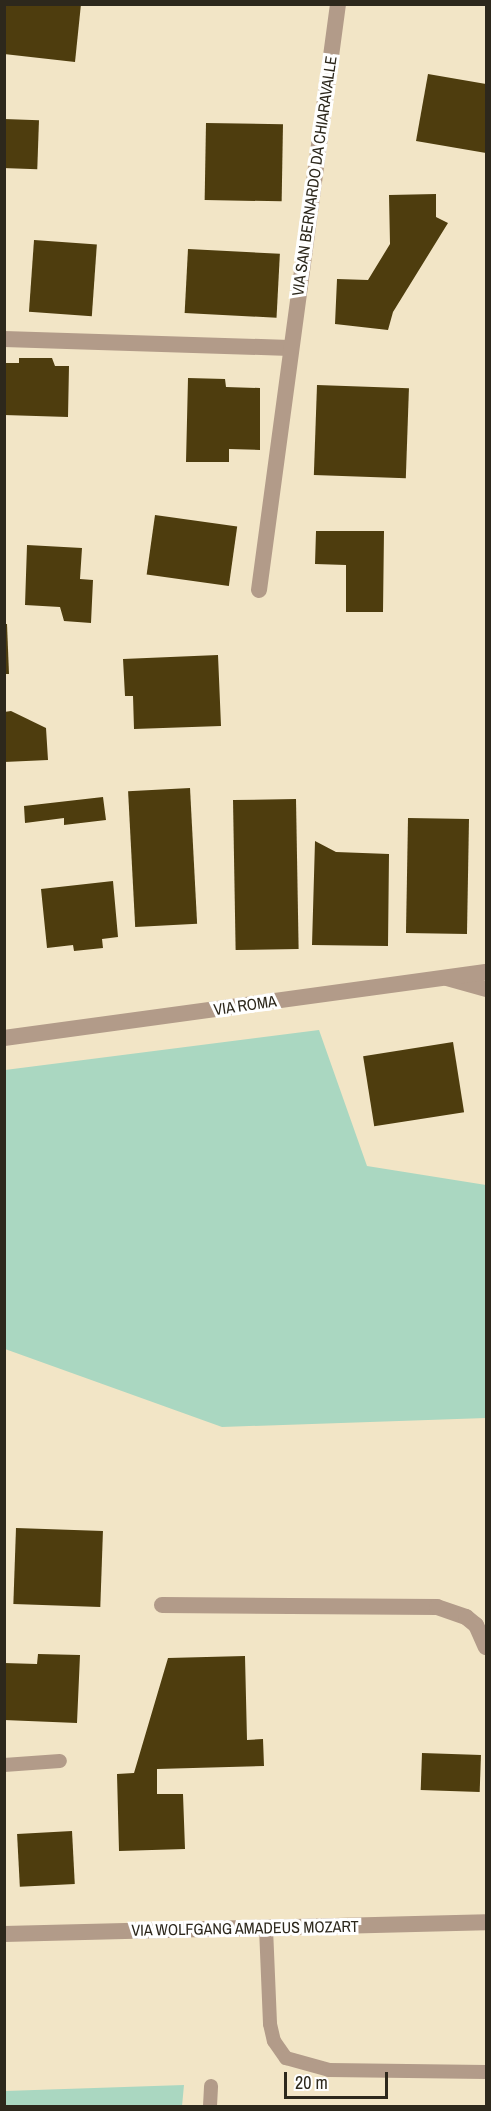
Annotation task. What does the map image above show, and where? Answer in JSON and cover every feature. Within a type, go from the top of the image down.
[{"type":"street","name":"VIA SAN BERNARDO DA CHIARAVALLE","points":[[259,590],[338,4]]},
{"type":"street","points":[[4,339],[290,348]]},
{"type":"street","name":"VIA ROMA","points":[[4,1038],[486,972]]},
{"type":"street","points":[[446,978],[486,988]]},
{"type":"street","points":[[162,1605],[437,1607],[466,1617],[479,1630],[486,1647]]},
{"type":"street","name":"VIA WOLFGANG AMADEUS MOZART","points":[[4,1934],[486,1922]]},
{"type":"lane","points":[[4,1765],[60,1761]]},
{"type":"lane","points":[[266,1928],[270,2024],[274,2041],[286,2058],[329,2070],[486,2072]]},
{"type":"lane","points":[[210,2106],[211,2086]]},
{"type":"green space","points":[[319,1030],[367,1166],[486,1185],[486,1418],[222,1427],[5,1349],[5,1070]]},
{"type":"green space","points":[[184,2085],[182,2106],[5,2106],[5,2091]]},
{"type":"building","points":[[4,4],[81,4],[75,62],[4,54]]},
{"type":"building","points":[[428,74],[486,84],[486,153],[416,141]]},
{"type":"building","points":[[4,119],[39,120],[37,169],[4,168]]},
{"type":"building","points":[[206,123],[283,124],[282,201],[205,200]]},
{"type":"building","points":[[436,194],[436,217],[448,223],[393,312],[388,330],[335,324],[337,279],[368,280],[390,244],[389,195]]},
{"type":"building","points":[[34,240],[97,244],[92,316],[29,312]]},
{"type":"building","points":[[188,249],[280,254],[277,318],[185,313]]},
{"type":"building","points":[[19,358],[52,358],[55,366],[69,366],[68,417],[4,415],[4,363],[19,363]]},
{"type":"building","points":[[188,378],[225,379],[226,387],[260,388],[260,450],[229,449],[229,462],[186,462]]},
{"type":"building","points":[[317,385],[409,388],[406,478],[314,475]]},
{"type":"building","points":[[155,515],[237,527],[229,586],[147,574]]},
{"type":"building","points":[[316,531],[384,531],[383,612],[346,612],[346,565],[315,564]]},
{"type":"building","points":[[27,545],[82,548],[80,579],[93,580],[91,623],[64,621],[60,607],[25,605]]},
{"type":"building","points":[[4,624],[7,624],[9,674],[4,674]]},
{"type":"building","points":[[218,655],[221,726],[134,729],[133,696],[125,696],[123,659]]},
{"type":"building","points":[[11,711],[46,728],[48,760],[4,762],[4,712]]},
{"type":"building","points":[[190,788],[197,924],[135,927],[128,791]]},
{"type":"building","points":[[103,797],[106,820],[64,825],[64,818],[25,823],[24,806]]},
{"type":"building","points":[[296,799],[299,949],[236,950],[233,800]]},
{"type":"building","points":[[408,818],[469,819],[467,934],[406,933]]},
{"type":"building","points":[[315,841],[336,852],[389,854],[388,946],[312,945]]},
{"type":"building","points":[[113,881],[118,937],[102,939],[103,948],[74,951],[73,945],[47,948],[41,889]]},
{"type":"building","points":[[453,1042],[464,1112],[374,1126],[363,1056]]},
{"type":"building","points":[[16,1528],[103,1531],[100,1607],[13,1604]]},
{"type":"building","points":[[38,1654],[80,1655],[77,1723],[4,1720],[4,1663],[37,1664]]},
{"type":"building","points":[[245,1656],[247,1740],[263,1739],[264,1766],[157,1769],[157,1794],[183,1794],[185,1849],[119,1851],[117,1774],[134,1773],[168,1658]]},
{"type":"building","points":[[422,1753],[481,1755],[480,1792],[421,1790]]},
{"type":"building","points":[[72,1831],[75,1884],[20,1887],[17,1834]]}]
